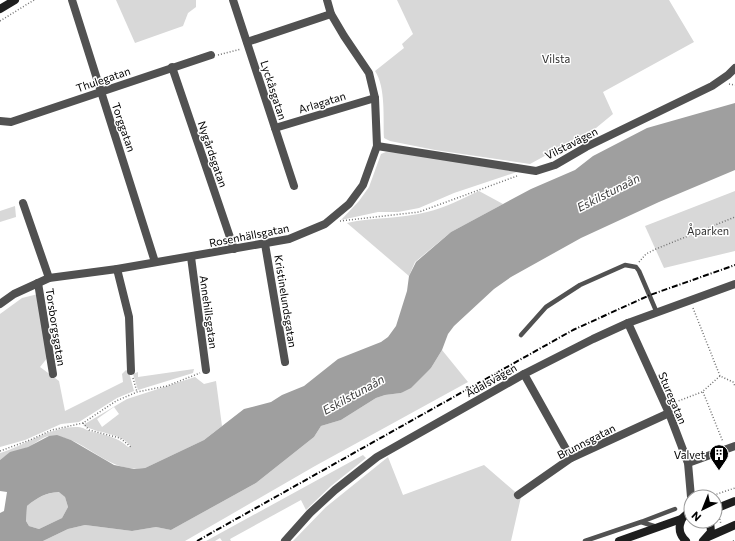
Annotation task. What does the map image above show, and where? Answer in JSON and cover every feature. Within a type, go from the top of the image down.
[{"type":"main road","points":[[0,9],[15,0]]},
{"type":"main road","points":[[723,505],[735,501]]},
{"type":"main road","points":[[619,541],[681,519],[680,531],[686,541]]},
{"type":"main road","points":[[706,540],[735,525]]},
{"type":"main road","points":[[706,540],[712,529]]},
{"type":"street","name":"Torggatan","points":[[72,0],[155,262]]},
{"type":"street","name":"Lyckåsgatan","points":[[233,0],[294,186]]},
{"type":"street","name":"Rosenhällsgatan","points":[[0,304],[14,294],[49,278],[191,257],[265,244],[304,234],[325,224],[349,204],[363,185],[377,146],[375,98],[369,74],[331,14],[327,0]]},
{"type":"street","points":[[248,45],[331,14]]},
{"type":"street","name":"Thulegatan","points":[[1,122],[11,122],[211,55]]},
{"type":"street","name":"Nygårdsgatan","points":[[172,67],[234,249]]},
{"type":"street","name":"Vilstavägen","points":[[377,146],[460,158],[526,170],[544,169],[712,86],[725,78],[735,68]]},
{"type":"street","name":"Arlagatan","points":[[275,128],[375,98]]},
{"type":"street","name":"Torsborgsgatan","points":[[22,203],[49,278]]},
{"type":"street","name":"Kristinelundsgatan","points":[[265,244],[285,362]]},
{"type":"street","name":"Annehillsgatan","points":[[191,257],[206,370]]},
{"type":"street","points":[[117,269],[129,317],[131,371]]},
{"type":"street","name":"Torsborgsgatan","points":[[38,283],[53,374]]},
{"type":"street","name":"Ådalsvägen","points":[[285,541],[335,490],[377,457],[524,374],[593,339],[628,323],[735,284]]},
{"type":"street","name":"Sturegatan","points":[[628,323],[667,409],[688,463],[693,489]]},
{"type":"street","points":[[524,374],[572,458]]},
{"type":"street","name":"Brunnsgatan","points":[[518,495],[572,458],[667,409]]},
{"type":"street","points":[[688,463],[735,446]]},
{"type":"street","name":"Sturegatan","points":[[691,483],[691,489]]},
{"type":"lane","points":[[521,335],[546,308],[580,285],[625,265],[636,267],[646,284],[657,312]]},
{"type":"lane","points":[[585,541],[675,509]]},
{"type":"lane","points":[[641,522],[659,527]]},
{"type":"path","points":[[0,21],[34,0]]},
{"type":"path","points":[[211,55],[224,54],[248,45]]},
{"type":"path","points":[[338,222],[364,217],[419,212],[523,175]]},
{"type":"path","points":[[636,267],[643,257],[650,252],[735,217]]},
{"type":"path","points":[[690,300],[720,376],[733,382],[735,386]]},
{"type":"path","points":[[0,451],[52,430],[82,423],[116,401],[137,392],[167,386],[206,370]]},
{"type":"path","points":[[131,371],[137,392]]},
{"type":"path","points":[[667,409],[702,392],[720,376]]},
{"type":"path","points":[[702,392],[726,449]]},
{"type":"path","points":[[82,423],[89,430],[120,438],[131,447]]},
{"type":"path","points":[[723,492],[735,488]]},
{"type":"green space","points":[[116,0],[196,0],[196,7],[188,13],[183,26],[135,43]]},
{"type":"green space","name":"Vilsta","points":[[397,0],[669,0],[694,42],[603,92],[613,114],[596,128],[530,164],[435,150],[390,141],[384,138],[384,113],[381,86],[375,71],[404,48],[402,44],[413,34]]},
{"type":"green space","points":[[386,152],[404,153],[517,172],[454,193],[419,208],[398,212],[378,212],[341,220],[359,201],[369,187],[381,154]]},
{"type":"green space","points":[[479,191],[503,204],[451,232],[415,262],[409,276],[347,223],[407,216],[427,212]]},
{"type":"green space","name":"Åparken","points":[[735,191],[735,251],[664,268],[645,226]]},
{"type":"green space","points":[[15,206],[16,217],[0,222],[0,211]]},
{"type":"green space","points":[[38,294],[48,357],[40,367],[59,381],[65,411],[123,382],[122,374],[126,370],[129,372],[134,391],[117,398],[79,422],[61,424],[25,440],[0,447],[0,314],[22,298]]},
{"type":"green space","points":[[442,350],[468,382],[315,466],[185,541],[43,541],[68,529],[85,525],[132,531],[156,527],[171,530],[256,483],[314,437],[321,426],[341,420],[376,398],[401,393],[431,368]]},
{"type":"green space","points":[[194,369],[193,373],[138,390],[133,374],[138,372],[138,377]]},
{"type":"green space","points":[[195,377],[204,384],[216,381],[222,426],[204,440],[145,468],[131,468],[118,465],[74,441],[62,437],[50,436],[47,436],[0,460],[0,453],[48,433],[68,428],[82,428],[112,437],[128,447],[131,446],[126,441],[114,435],[83,425],[127,399]],"holes":[[[114,407],[119,414],[102,427],[97,419]]]},
{"type":"green space","points":[[363,455],[366,458],[331,486],[306,510],[301,500],[230,539],[231,541],[222,541],[220,538],[215,541],[206,541]]},
{"type":"green space","points":[[388,457],[403,495],[484,465],[521,497],[511,541],[293,541],[326,507]]},
{"type":"green space","points":[[60,492],[65,497],[68,507],[62,518],[39,529],[29,526],[26,521],[27,506],[42,496]]},
{"type":"water","name":"Eskilstunaån","points":[[735,103],[735,170],[659,202],[581,238],[511,277],[494,289],[454,326],[448,334],[442,350],[431,368],[411,388],[401,393],[376,398],[341,420],[321,426],[314,437],[256,483],[171,530],[156,527],[132,531],[85,525],[68,529],[43,541],[0,541],[0,513],[4,511],[7,492],[0,491],[0,460],[10,452],[28,447],[49,436],[57,435],[71,440],[114,465],[134,469],[145,468],[204,440],[244,409],[271,402],[282,395],[304,386],[338,359],[381,342],[388,337],[396,326],[407,291],[409,276],[416,262],[451,232],[531,189],[575,170],[593,156],[647,128]],"holes":[[[59,492],[65,497],[68,507],[62,518],[39,529],[29,526],[26,521],[27,506],[38,498],[50,493]]]},
{"type":"railway","points":[[197,541],[573,330],[650,295],[735,265]]},
{"type":"place","name":"Valvet","points":[[719,471]]}]
